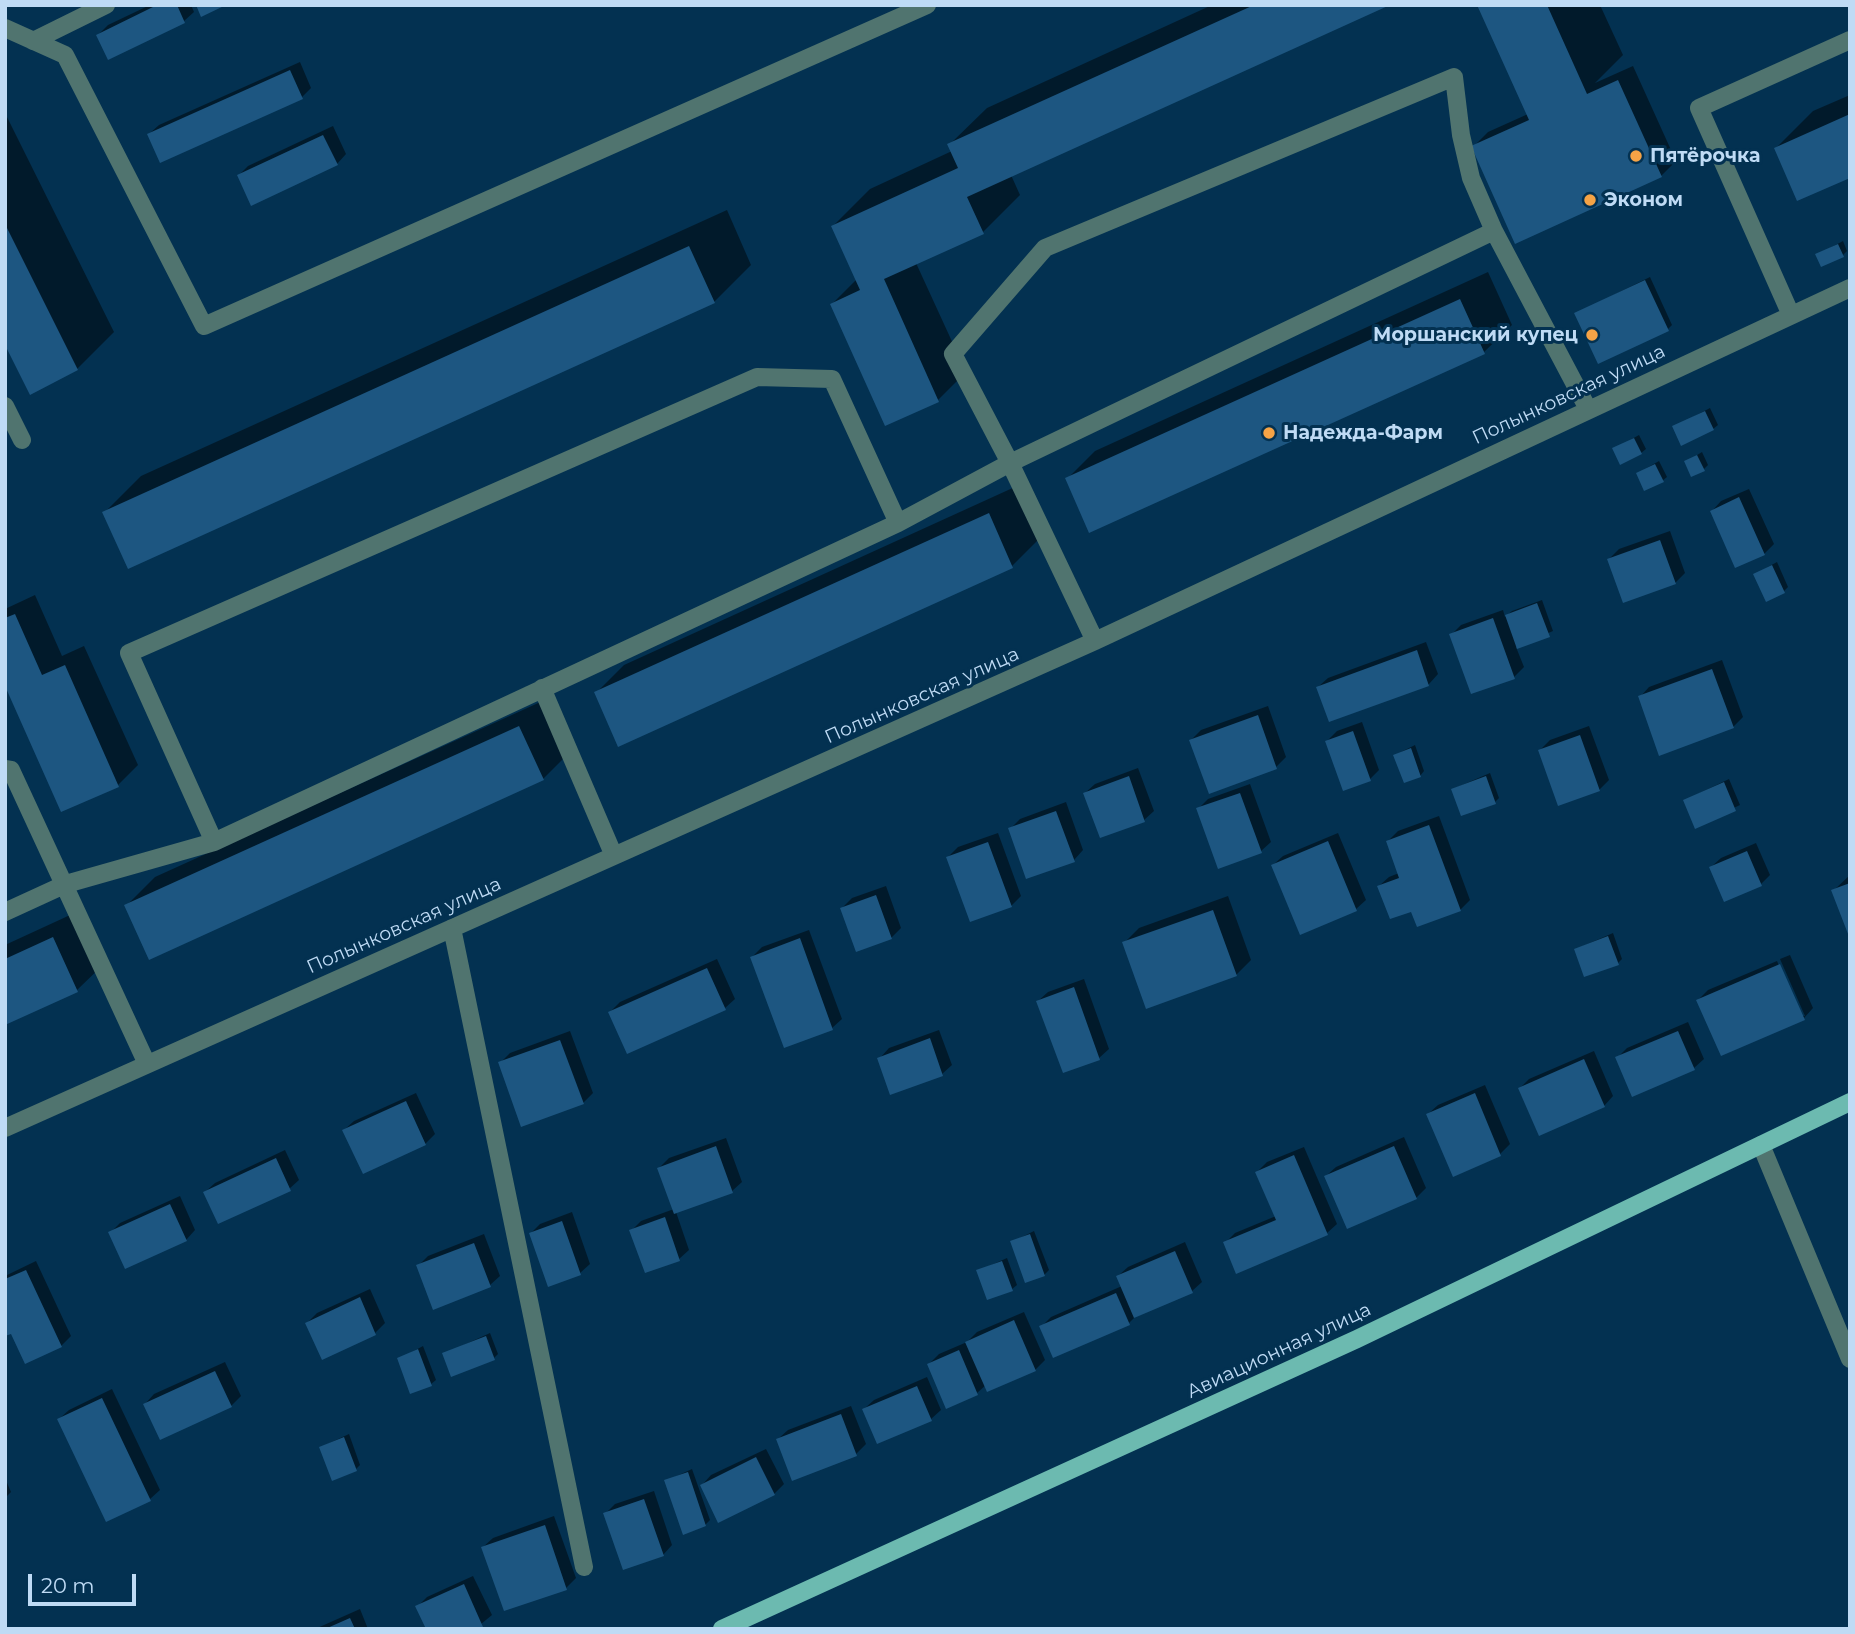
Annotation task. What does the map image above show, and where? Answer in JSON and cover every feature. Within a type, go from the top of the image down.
[{"type":"main road","name":"Авиационная улица","points":[[722,1629],[1344,1345],[1850,1102]]},
{"type":"street","points":[[33,41],[106,5]]},
{"type":"street","points":[[5,28],[65,55],[204,326],[926,5]]},
{"type":"street","points":[[1791,315],[1699,108],[1850,40]]},
{"type":"street","points":[[1095,641],[1010,463],[953,354],[1045,248],[1454,76],[1461,135],[1471,178],[1494,231],[1588,409]]},
{"type":"street","points":[[5,912],[66,884],[214,842],[898,523],[1010,463],[1494,231]]},
{"type":"street","name":"Полынковская улица","points":[[5,1128],[1095,641],[1850,288]]},
{"type":"street","points":[[214,842],[129,653],[757,377],[832,379],[898,523]]},
{"type":"street","points":[[5,406],[22,440]]},
{"type":"street","points":[[542,688],[614,856]]},
{"type":"street","points":[[5,769],[10,770],[66,884],[147,1064]]},
{"type":"street","points":[[452,928],[584,1566]]},
{"type":"street","points":[[1760,1145],[1850,1359]]},
{"type":"building","points":[[157,5],[177,5],[185,23],[108,60],[96,35]]},
{"type":"building","points":[[196,5],[226,5],[201,17]]},
{"type":"building","points":[[1254,5],[1390,5],[967,197],[984,234],[884,279],[939,402],[885,426],[830,304],[860,290],[831,226],[958,168],[947,144]]},
{"type":"building","points":[[1477,5],[1547,5],[1587,94],[1618,80],[1662,177],[1515,244],[1471,146],[1529,120]]},
{"type":"building","points":[[290,70],[303,99],[160,163],[147,134]]},
{"type":"building","points":[[1850,114],[1850,178],[1797,201],[1774,148]]},
{"type":"building","points":[[323,135],[338,165],[251,206],[237,175]]},
{"type":"building","points":[[5,224],[78,370],[30,395],[5,345]]},
{"type":"building","points":[[1838,244],[1844,257],[1821,267],[1815,254]]},
{"type":"building","points":[[689,246],[715,303],[128,569],[102,512]]},
{"type":"building","points":[[1645,280],[1669,331],[1598,364],[1574,313]]},
{"type":"building","points":[[1460,299],[1485,354],[1089,533],[1065,478]]},
{"type":"building","points":[[1705,411],[1714,430],[1681,446],[1672,426]]},
{"type":"building","points":[[1634,438],[1642,454],[1620,465],[1612,448]]},
{"type":"building","points":[[1697,455],[1705,471],[1691,477],[1684,461]]},
{"type":"building","points":[[1655,464],[1664,482],[1644,491],[1636,473]]},
{"type":"building","points":[[1739,497],[1765,555],[1735,568],[1710,511]]},
{"type":"building","points":[[989,513],[1013,568],[618,747],[594,692]]},
{"type":"building","points":[[1660,540],[1676,584],[1623,603],[1607,559]]},
{"type":"building","points":[[1772,565],[1785,593],[1766,602],[1753,574]]},
{"type":"building","points":[[1537,603],[1550,637],[1517,649],[1505,615]]},
{"type":"building","points":[[15,614],[42,675],[65,665],[119,787],[61,812],[5,686],[5,618]]},
{"type":"building","points":[[1493,618],[1515,679],[1471,694],[1449,634]]},
{"type":"building","points":[[1417,650],[1429,686],[1329,722],[1316,687]]},
{"type":"building","points":[[1712,669],[1734,728],[1659,756],[1638,696]]},
{"type":"building","points":[[1258,715],[1277,769],[1209,794],[1189,740]]},
{"type":"building","points":[[519,726],[544,780],[149,960],[124,905]]},
{"type":"building","points":[[1353,731],[1371,781],[1343,791],[1325,741]]},
{"type":"building","points":[[1580,735],[1600,791],[1558,806],[1538,750]]},
{"type":"building","points":[[1411,748],[1421,777],[1404,783],[1393,755]]},
{"type":"building","points":[[1129,776],[1145,822],[1100,838],[1083,793]]},
{"type":"building","points":[[1486,776],[1496,804],[1461,816],[1451,789]]},
{"type":"building","points":[[1724,782],[1736,811],[1695,829],[1683,800]]},
{"type":"building","points":[[1240,793],[1262,853],[1218,869],[1196,808]]},
{"type":"building","points":[[1056,811],[1075,862],[1026,879],[1008,828]]},
{"type":"building","points":[[1429,825],[1461,911],[1417,927],[1411,912],[1390,919],[1377,886],[1399,878],[1386,841]]},
{"type":"building","points":[[1328,841],[1357,911],[1300,935],[1271,865]]},
{"type":"building","points":[[988,842],[1012,907],[970,922],[946,857]]},
{"type":"building","points":[[1747,851],[1762,886],[1724,902],[1709,867]]},
{"type":"building","points":[[1850,883],[1850,939],[1831,890]]},
{"type":"building","points":[[876,895],[892,939],[856,952],[840,908]]},
{"type":"building","points":[[1213,910],[1237,976],[1146,1009],[1122,942]]},
{"type":"building","points":[[1608,936],[1619,965],[1584,977],[1574,949]]},
{"type":"building","points":[[53,937],[78,992],[5,1025],[5,959]]},
{"type":"building","points":[[800,938],[833,1030],[784,1048],[750,957]]},
{"type":"building","points":[[1780,964],[1805,1020],[1721,1056],[1696,1000]]},
{"type":"building","points":[[707,968],[726,1010],[627,1054],[608,1012]]},
{"type":"building","points":[[1074,987],[1100,1060],[1063,1073],[1036,1001]]},
{"type":"building","points":[[1678,1031],[1695,1070],[1632,1097],[1615,1057]]},
{"type":"building","points":[[930,1038],[943,1076],[890,1095],[877,1058]]},
{"type":"building","points":[[560,1040],[584,1104],[521,1127],[498,1062]]},
{"type":"building","points":[[1584,1059],[1605,1107],[1539,1136],[1518,1088]]},
{"type":"building","points":[[1475,1093],[1501,1156],[1453,1177],[1426,1114]]},
{"type":"building","points":[[406,1101],[426,1145],[363,1174],[342,1130]]},
{"type":"building","points":[[716,1146],[733,1193],[674,1214],[657,1168]]},
{"type":"building","points":[[1394,1146],[1417,1199],[1347,1229],[1324,1176]]},
{"type":"building","points":[[1294,1155],[1328,1235],[1236,1274],[1223,1242],[1276,1220],[1255,1172]]},
{"type":"building","points":[[276,1158],[291,1191],[218,1224],[203,1192]]},
{"type":"building","points":[[170,1204],[187,1241],[125,1269],[108,1232]]},
{"type":"building","points":[[665,1217],[680,1261],[645,1273],[629,1230]]},
{"type":"building","points":[[562,1221],[581,1275],[548,1287],[529,1233]]},
{"type":"building","points":[[1030,1234],[1045,1276],[1025,1283],[1010,1241]]},
{"type":"building","points":[[474,1243],[491,1287],[433,1310],[416,1265]]},
{"type":"building","points":[[1175,1251],[1193,1293],[1134,1318],[1116,1276]]},
{"type":"building","points":[[1002,1261],[1013,1291],[987,1300],[976,1270]]},
{"type":"building","points":[[26,1270],[62,1347],[25,1364],[11,1334],[5,1336],[5,1279]]},
{"type":"building","points":[[1116,1293],[1130,1325],[1053,1358],[1039,1326]]},
{"type":"building","points":[[360,1297],[376,1335],[322,1360],[305,1323]]},
{"type":"building","points":[[1014,1320],[1036,1371],[987,1392],[965,1342]]},
{"type":"building","points":[[486,1336],[495,1360],[451,1377],[442,1353]]},
{"type":"building","points":[[418,1349],[432,1386],[410,1394],[397,1358]]},
{"type":"building","points":[[959,1350],[978,1395],[946,1409],[927,1364]]},
{"type":"building","points":[[215,1371],[232,1407],[160,1440],[143,1404]]},
{"type":"building","points":[[917,1386],[932,1421],[877,1444],[862,1409]]},
{"type":"building","points":[[102,1398],[151,1501],[106,1522],[57,1419]]},
{"type":"building","points":[[841,1414],[857,1456],[792,1481],[776,1439]]},
{"type":"building","points":[[344,1437],[357,1471],[332,1481],[319,1447]]},
{"type":"building","points":[[756,1457],[775,1495],[718,1523],[700,1485]]},
{"type":"building","points":[[688,1472],[706,1526],[683,1535],[664,1480]]},
{"type":"building","points":[[644,1499],[664,1556],[623,1570],[603,1513]]},
{"type":"building","points":[[545,1525],[567,1590],[504,1611],[481,1547]]},
{"type":"building","points":[[464,1584],[483,1627],[426,1629],[415,1606]]},
{"type":"building","points":[[350,1618],[355,1629],[325,1629]]},
{"type":"place","name":"Пятёрочка","points":[[1636,156]]},
{"type":"place","name":"Эконом","points":[[1590,200]]},
{"type":"place","name":"Моршанский купец","points":[[1592,335]]},
{"type":"place","name":"Надежда-Фарм","points":[[1269,433]]}]
